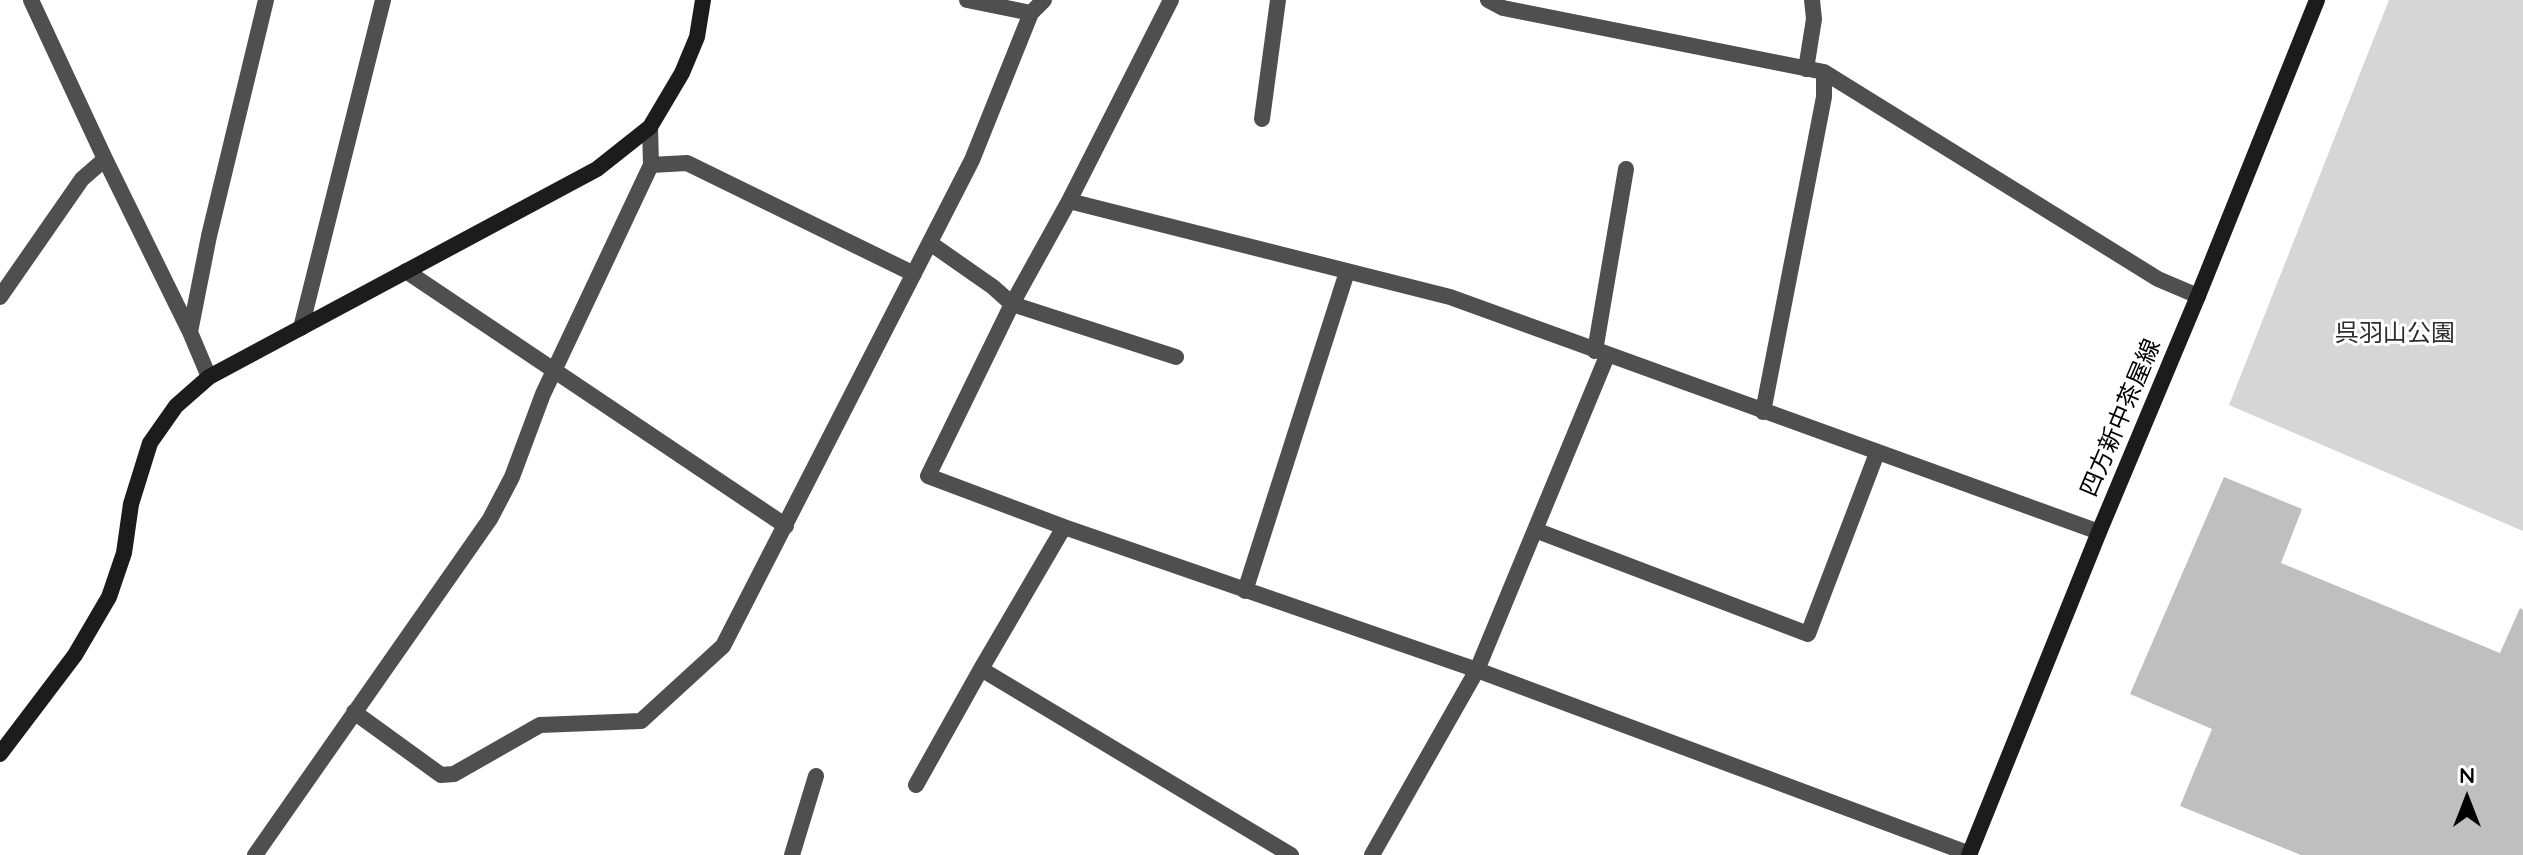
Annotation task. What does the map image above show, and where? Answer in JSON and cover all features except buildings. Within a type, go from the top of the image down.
[{"type":"street","points":[[31,0],[209,377]]},
{"type":"street","points":[[190,332],[209,236],[266,0]]},
{"type":"street","points":[[301,328],[383,0]]},
{"type":"street","points":[[0,754],[75,655],[109,597],[124,553],[131,504],[150,443],[176,406],[209,377],[597,169],[650,127],[682,73],[697,37],[703,0]]},
{"type":"street","points":[[967,0],[1031,13]]},
{"type":"street","points":[[354,712],[441,775],[454,774],[540,725],[641,721],[723,646],[972,160],[1031,13],[1044,0]]},
{"type":"street","points":[[1171,0],[1069,201],[1012,304],[928,476],[1245,591],[1477,670],[1970,854]]},
{"type":"street","points":[[1262,119],[1278,0]]},
{"type":"street","points":[[1488,0],[1503,8],[1824,72],[2158,279],[2198,296]]},
{"type":"street","points":[[1806,69],[1814,19],[1812,0]]},
{"type":"street","name":"四方新中茶屋線","points":[[1970,854],[2317,0]]},
{"type":"street","points":[[1763,412],[1824,97],[1824,72]]},
{"type":"street","points":[[255,855],[490,519],[512,477],[543,394],[651,165],[650,127]]},
{"type":"street","points":[[0,297],[82,179],[105,159]]},
{"type":"street","points":[[651,165],[687,163],[914,274]]},
{"type":"street","points":[[1372,855],[1477,670],[1535,530],[1601,354],[1626,169]]},
{"type":"street","points":[[1069,201],[1450,297],[2099,532]]},
{"type":"street","points":[[930,243],[1012,304],[1176,357]]},
{"type":"street","points":[[406,271],[786,526]]},
{"type":"street","points":[[1245,591],[1347,272]]},
{"type":"street","points":[[1535,530],[1808,634],[1877,453]]},
{"type":"street","points":[[916,785],[1064,527]]},
{"type":"street","points":[[981,669],[1291,855]]},
{"type":"street","points":[[792,855],[816,776]]},
{"type":"green space","name":"呉羽山公園","points":[[2389,0],[2523,0],[2523,531],[2229,405]]}]
